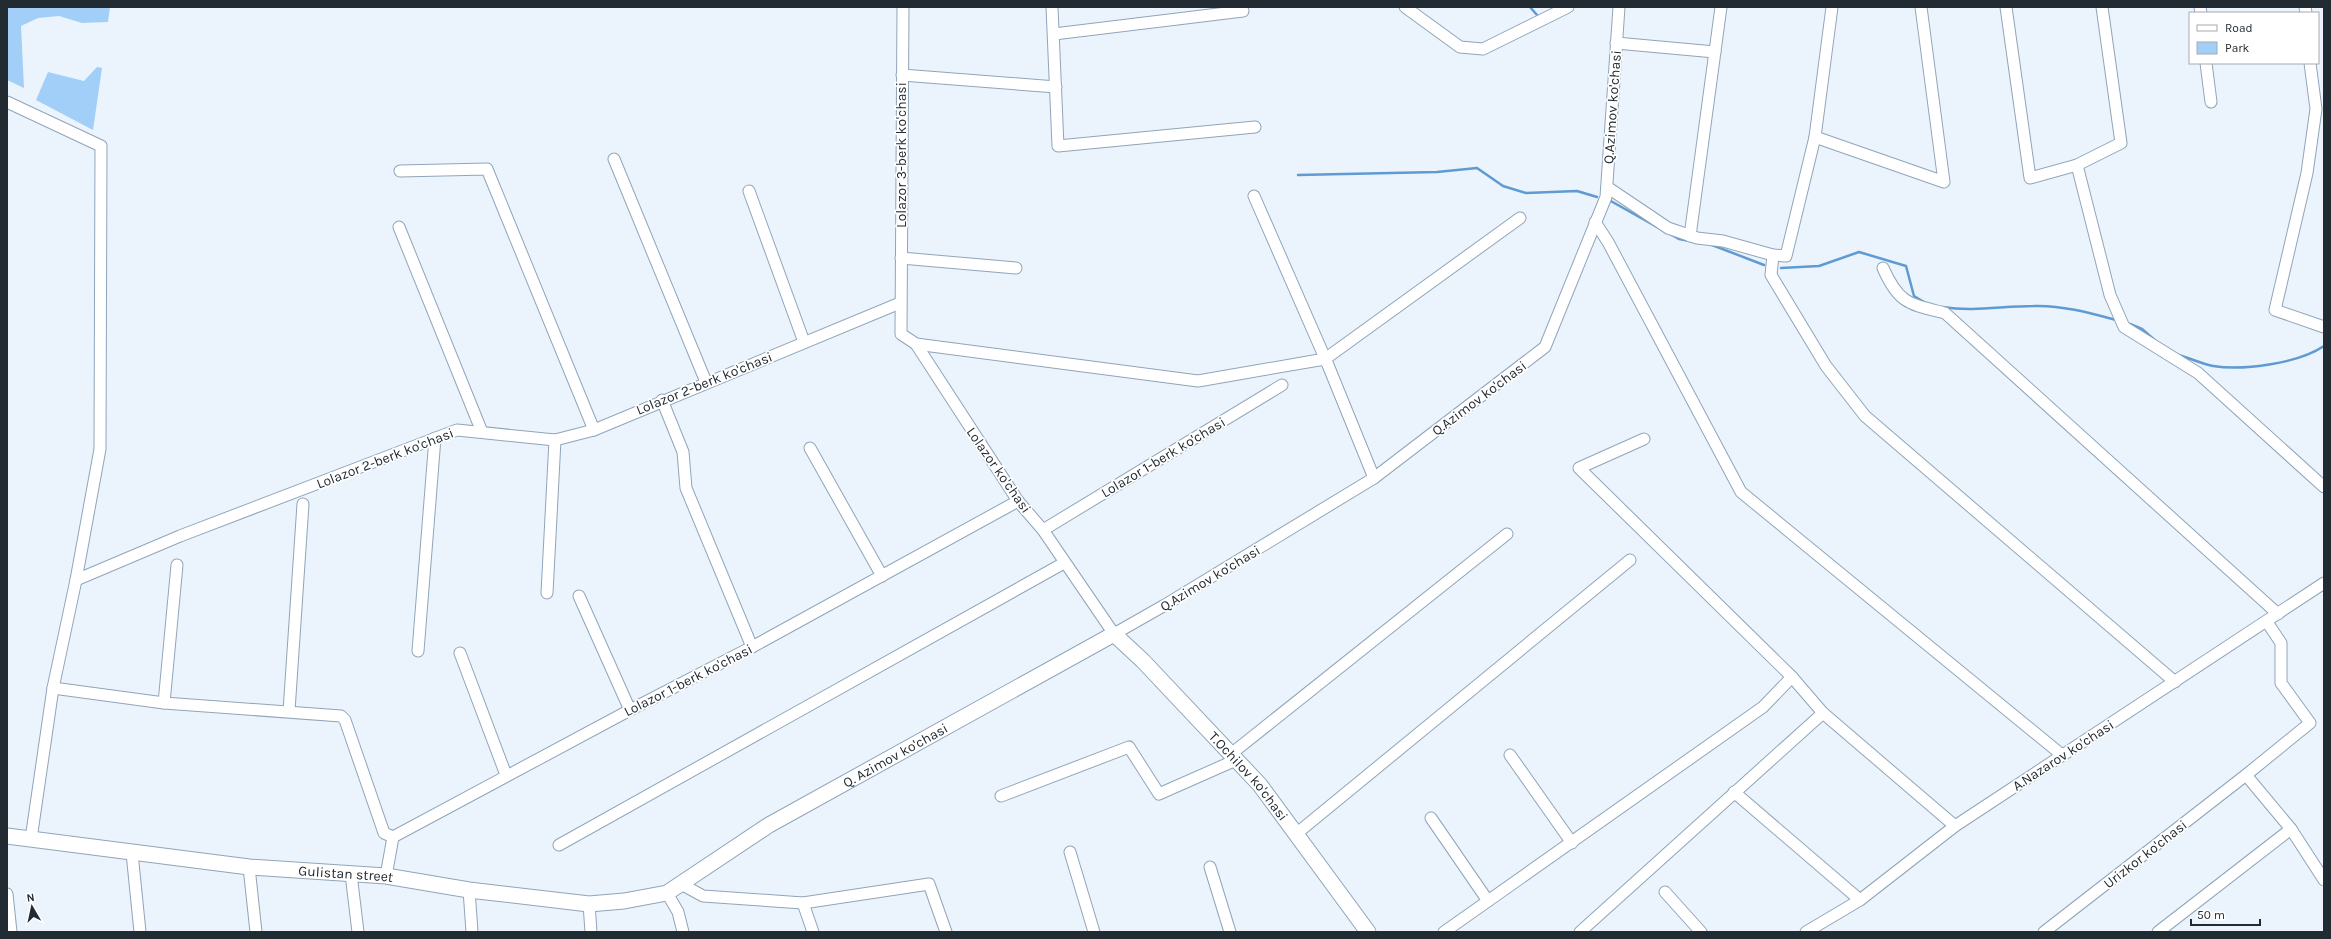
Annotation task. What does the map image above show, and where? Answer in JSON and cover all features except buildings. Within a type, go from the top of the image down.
[{"type":"main road","name":"T.Ochilov ko'chasi","points":[[1114,634],[1260,785],[1368,932]]},
{"type":"main road","name":"Q. Azimov ko'chasi","points":[[681,884],[769,825],[1114,634]]},
{"type":"main road","name":"Gulistan street","points":[[7,836],[249,867],[386,876],[469,890],[589,904],[624,901],[667,893],[681,884]]},
{"type":"street","name":"Lolazor 3-berk ko'chasi","points":[[900,303],[903,7]]},
{"type":"street","points":[[1052,7],[1058,146],[1255,127]]},
{"type":"street","points":[[1405,7],[1460,47],[1483,49],[1568,7]]},
{"type":"street","name":"Q.Azimov ko'chasi","points":[[1114,634],[1165,606],[1374,478],[1545,347],[1606,197],[1619,7]]},
{"type":"street","points":[[1690,236],[1721,7]]},
{"type":"street","points":[[1607,187],[1668,228],[1690,236],[1723,241],[1773,255],[1786,256],[1815,137],[1832,7]]},
{"type":"street","points":[[1815,137],[1944,182],[1921,7]]},
{"type":"street","points":[[2006,7],[2030,178],[2077,165],[2121,143],[2102,7]]},
{"type":"street","points":[[1054,34],[1243,11]]},
{"type":"street","points":[[1616,43],[1715,52]]},
{"type":"street","points":[[2206,64],[2211,102]]},
{"type":"street","points":[[2310,64],[2316,109],[2308,166],[2274,310],[2324,327]]},
{"type":"street","points":[[902,75],[1056,87]]},
{"type":"street","points":[[7,102],[101,146],[100,448],[76,580],[53,688],[31,839]]},
{"type":"street","points":[[614,159],[706,382]]},
{"type":"street","points":[[2077,165],[2110,296],[2124,327],[2198,373],[2324,487]]},
{"type":"street","points":[[400,171],[487,168],[594,430]]},
{"type":"street","points":[[749,191],[804,342]]},
{"type":"street","points":[[1254,196],[1325,359],[1374,478]]},
{"type":"street","points":[[916,344],[1198,381],[1325,359],[1520,218]]},
{"type":"street","points":[[1595,222],[1608,242],[1741,492],[2062,755]]},
{"type":"street","points":[[399,227],[482,432]]},
{"type":"street","points":[[1773,255],[1771,276],[1826,366],[1865,416],[2175,682]]},
{"type":"street","points":[[900,258],[1016,268]]},
{"type":"street","points":[[1883,268],[1892,289],[1911,305],[1945,313],[2278,614]]},
{"type":"street","name":"Lolazor 2-berk ko'chasi","points":[[76,580],[180,536],[457,430],[556,440],[594,430],[662,400],[900,303]]},
{"type":"street","name":"Lolazor ko'chasi","points":[[900,303],[901,334],[916,344],[1018,501],[1044,530],[1064,563],[1114,634]]},
{"type":"street","name":"Lolazor 1-berk ko'chasi","points":[[1044,530],[1282,385]]},
{"type":"street","points":[[662,400],[683,452],[686,488],[752,647]]},
{"type":"street","points":[[418,651],[435,438]]},
{"type":"street","points":[[1644,439],[1579,468],[1792,677],[1823,713],[1955,826]]},
{"type":"street","points":[[547,593],[556,440]]},
{"type":"street","points":[[810,448],[882,576]]},
{"type":"street","name":"Lolazor 1-berk ko'chasi","points":[[393,837],[506,775],[752,647],[1018,501]]},
{"type":"street","points":[[288,711],[303,504]]},
{"type":"street","points":[[1001,796],[1129,747],[1159,794],[1234,757],[1507,534]]},
{"type":"street","points":[[1296,834],[1630,560]]},
{"type":"street","points":[[559,844],[1064,563]]},
{"type":"street","points":[[164,703],[177,564]]},
{"type":"street","name":"A.Nazarov ko'chasi","points":[[1806,932],[1860,900],[1955,826],[2267,622],[2324,583]]},
{"type":"street","points":[[579,596],[630,710]]},
{"type":"street","name":"Urizkor ko'chasi","points":[[2044,932],[2246,775],[2310,723],[2282,684],[2281,643],[2267,622]]},
{"type":"street","points":[[460,653],[506,775]]},
{"type":"street","points":[[1444,932],[1763,707],[1792,677]]},
{"type":"street","points":[[53,688],[164,703],[338,714],[345,720],[384,833],[393,837],[386,876]]},
{"type":"street","points":[[1580,932],[1823,713]]},
{"type":"street","points":[[1510,755],[1572,843]]},
{"type":"street","points":[[2246,775],[2291,829],[2324,880]]},
{"type":"street","points":[[1734,792],[1860,900]]},
{"type":"street","points":[[1431,818],[1488,901]]},
{"type":"street","points":[[2158,932],[2291,829]]},
{"type":"street","points":[[1070,852],[1094,932]]},
{"type":"street","points":[[132,853],[140,932]]},
{"type":"street","points":[[249,867],[256,932]]},
{"type":"street","points":[[1210,868],[1230,932]]},
{"type":"street","points":[[351,874],[358,932]]},
{"type":"street","points":[[681,884],[703,896],[803,903],[929,884],[946,932]]},
{"type":"street","points":[[469,890],[472,932]]},
{"type":"street","points":[[1665,892],[1701,932]]},
{"type":"street","points":[[667,893],[678,912],[683,932]]},
{"type":"street","points":[[7,894],[11,932]]},
{"type":"street","points":[[803,903],[813,932]]},
{"type":"street","points":[[589,904],[591,932]]},
{"type":"green space","points":[[7,7],[110,7],[108,22],[82,23],[59,16],[38,18],[21,26],[24,88],[7,80]]},
{"type":"green space","points":[[97,67],[102,68],[93,130],[36,100],[48,72],[84,81]]},
{"type":"waterway","points":[[1530,7],[1537,15]]},
{"type":"waterway","points":[[1298,175],[1437,172],[1477,168],[1503,186],[1526,193],[1577,191],[1597,197]]},
{"type":"waterway","points":[[1609,200],[1657,227]]},
{"type":"waterway","points":[[1670,234],[1679,239],[1690,241]]},
{"type":"waterway","points":[[1712,245],[1764,265]]},
{"type":"waterway","points":[[1781,268],[1819,266],[1859,252],[1906,266],[1914,296],[1924,302]]},
{"type":"waterway","points":[[1942,307],[1966,309],[2044,306],[2086,312],[2116,320]]},
{"type":"waterway","points":[[2130,324],[2142,329],[2157,342]]},
{"type":"waterway","points":[[2178,355],[2213,366],[2240,367],[2286,361],[2313,352],[2324,346]]}]
